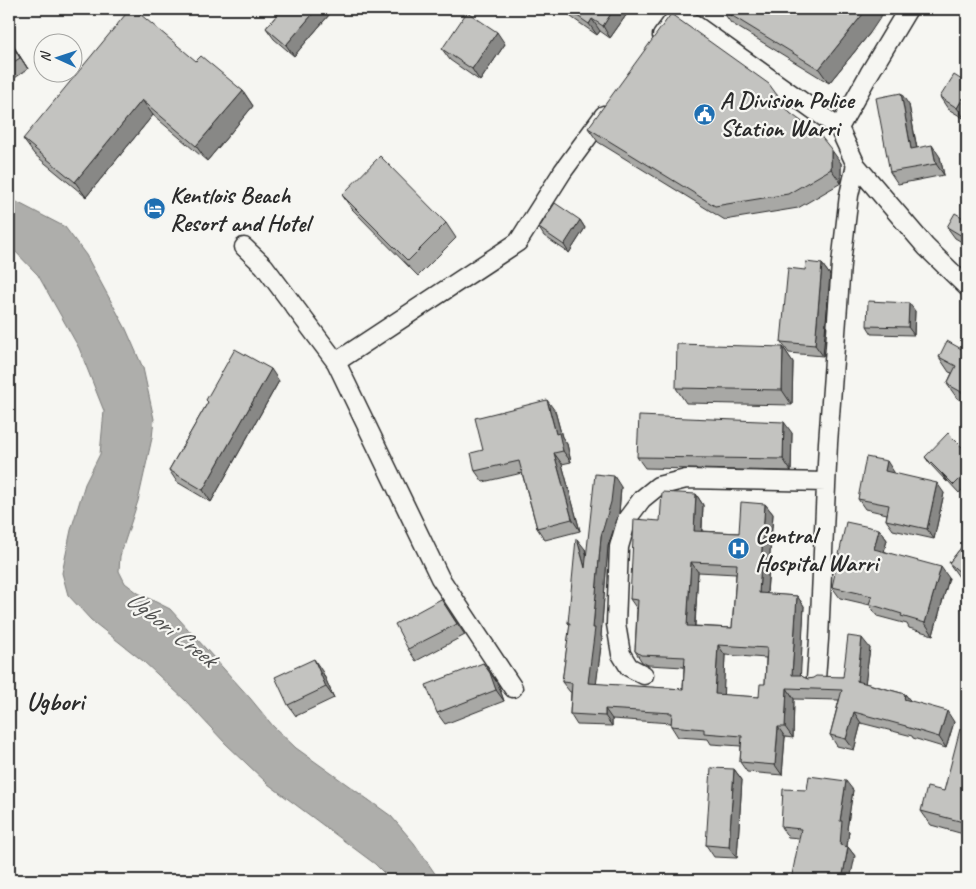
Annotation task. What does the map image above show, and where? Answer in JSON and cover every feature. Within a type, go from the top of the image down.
[{"type":"street","points":[[839,128],[908,9]]},
{"type":"street","points":[[650,53],[676,11],[839,128],[856,164],[926,247],[967,287]]},
{"type":"street","points":[[336,362],[518,242],[563,171],[615,100]]},
{"type":"street","points":[[816,679],[826,482],[841,264],[849,194],[856,164]]},
{"type":"street","points":[[244,247],[264,266],[336,362],[440,578],[512,688]]},
{"type":"street","points":[[644,675],[629,667],[621,654],[616,624],[619,547],[627,519],[642,499],[658,486],[686,480],[826,482]]},
{"type":"water","name":"Ugbori Creek","points":[[9,198],[65,227],[86,255],[126,329],[143,368],[154,419],[152,438],[138,501],[120,556],[119,571],[125,583],[138,593],[170,609],[273,726],[296,748],[391,816],[414,843],[436,875],[442,880],[391,880],[375,864],[268,784],[225,743],[185,700],[143,661],[91,620],[68,595],[62,573],[71,530],[85,484],[100,454],[104,411],[79,348],[38,275],[9,245]]},
{"type":"building","points":[[130,9],[134,9],[196,61],[201,56],[243,91],[196,146],[142,100],[75,182],[23,139],[70,82],[82,82],[82,67]]},
{"type":"building","points":[[282,9],[317,9],[286,45],[266,28]]},
{"type":"building","points":[[567,9],[614,9],[603,26],[592,19],[589,24]]},
{"type":"building","points":[[721,9],[867,9],[819,69]]},
{"type":"building","points":[[467,12],[497,32],[472,69],[442,49]]},
{"type":"building","name":"A Division Police Station Warri","points":[[671,14],[769,84],[790,113],[819,134],[831,149],[831,169],[788,194],[715,206],[588,128]]},
{"type":"building","points":[[9,40],[20,58],[9,65]]},
{"type":"building","points":[[954,75],[965,82],[967,79],[967,101],[963,98],[957,108],[940,97]]},
{"type":"building","points":[[901,93],[911,149],[932,145],[936,164],[890,172],[876,98]]},
{"type":"building","points":[[380,156],[446,223],[408,261],[342,195]]},
{"type":"building","points":[[555,203],[580,220],[564,245],[539,228]]},
{"type":"building","points":[[955,213],[967,220],[967,239],[947,227]]},
{"type":"building","points":[[806,262],[822,264],[815,345],[781,342],[788,268],[805,270]]},
{"type":"building","points":[[868,301],[909,303],[908,327],[867,326]]},
{"type":"building","points":[[947,341],[967,352],[967,395],[947,384],[956,366],[939,357]]},
{"type":"building","points":[[677,344],[783,347],[782,390],[676,388]]},
{"type":"building","points":[[235,349],[271,369],[203,490],[169,470],[208,402],[206,400]]},
{"type":"building","points":[[547,400],[556,434],[559,433],[563,451],[554,453],[572,519],[537,528],[519,461],[475,471],[471,453],[483,450],[475,418]]},
{"type":"building","points":[[639,416],[784,422],[783,459],[637,457]]},
{"type":"building","points":[[948,433],[967,452],[967,472],[954,485],[925,457]]},
{"type":"building","points":[[866,457],[887,461],[885,471],[937,483],[927,529],[886,520],[889,505],[858,499]]},
{"type":"building","points":[[595,474],[614,476],[611,502],[601,536],[593,628],[595,628],[588,683],[683,689],[685,657],[641,655],[635,651],[638,600],[630,599],[634,519],[660,521],[662,492],[696,494],[694,531],[739,533],[741,502],[765,504],[759,593],[797,596],[792,675],[801,675],[808,679],[816,676],[843,677],[848,636],[862,638],[857,681],[905,694],[904,699],[947,711],[939,737],[854,712],[846,739],[830,735],[842,690],[787,688],[785,727],[778,727],[775,765],[740,762],[742,736],[704,733],[704,729],[671,726],[672,713],[605,709],[605,716],[570,714],[572,683],[562,682],[570,623],[568,623],[576,539],[585,568]],"holes":[[[691,562],[737,564],[732,628],[687,626]],[[718,645],[767,648],[765,684],[760,684],[759,697],[715,694]]]},
{"type":"building","points":[[846,522],[879,529],[874,549],[941,567],[925,623],[869,604],[872,596],[832,587]]},
{"type":"building","points":[[967,540],[967,578],[949,563]]},
{"type":"building","points":[[441,599],[457,624],[408,649],[395,624]]},
{"type":"building","points":[[314,659],[326,687],[288,705],[275,677]]},
{"type":"building","points":[[483,663],[490,673],[496,690],[437,713],[426,685]]},
{"type":"building","points":[[960,729],[967,731],[967,823],[921,811],[927,787],[944,791]]},
{"type":"building","points":[[711,768],[734,769],[729,847],[706,845]]},
{"type":"building","points":[[809,776],[846,781],[840,821],[842,821],[840,845],[848,847],[842,880],[791,880],[801,829],[781,827],[783,789],[807,790]]},
{"type":"place","name":"A Division Police Station Warri","points":[[704,114]]},
{"type":"place","name":"Kentlois Beach Resort and Hotel","points":[[154,209]]},
{"type":"place","name":"Central Hospital Warri","points":[[739,549]]},
{"type":"district","name":"Ugbori","points":[[55,701]]}]
